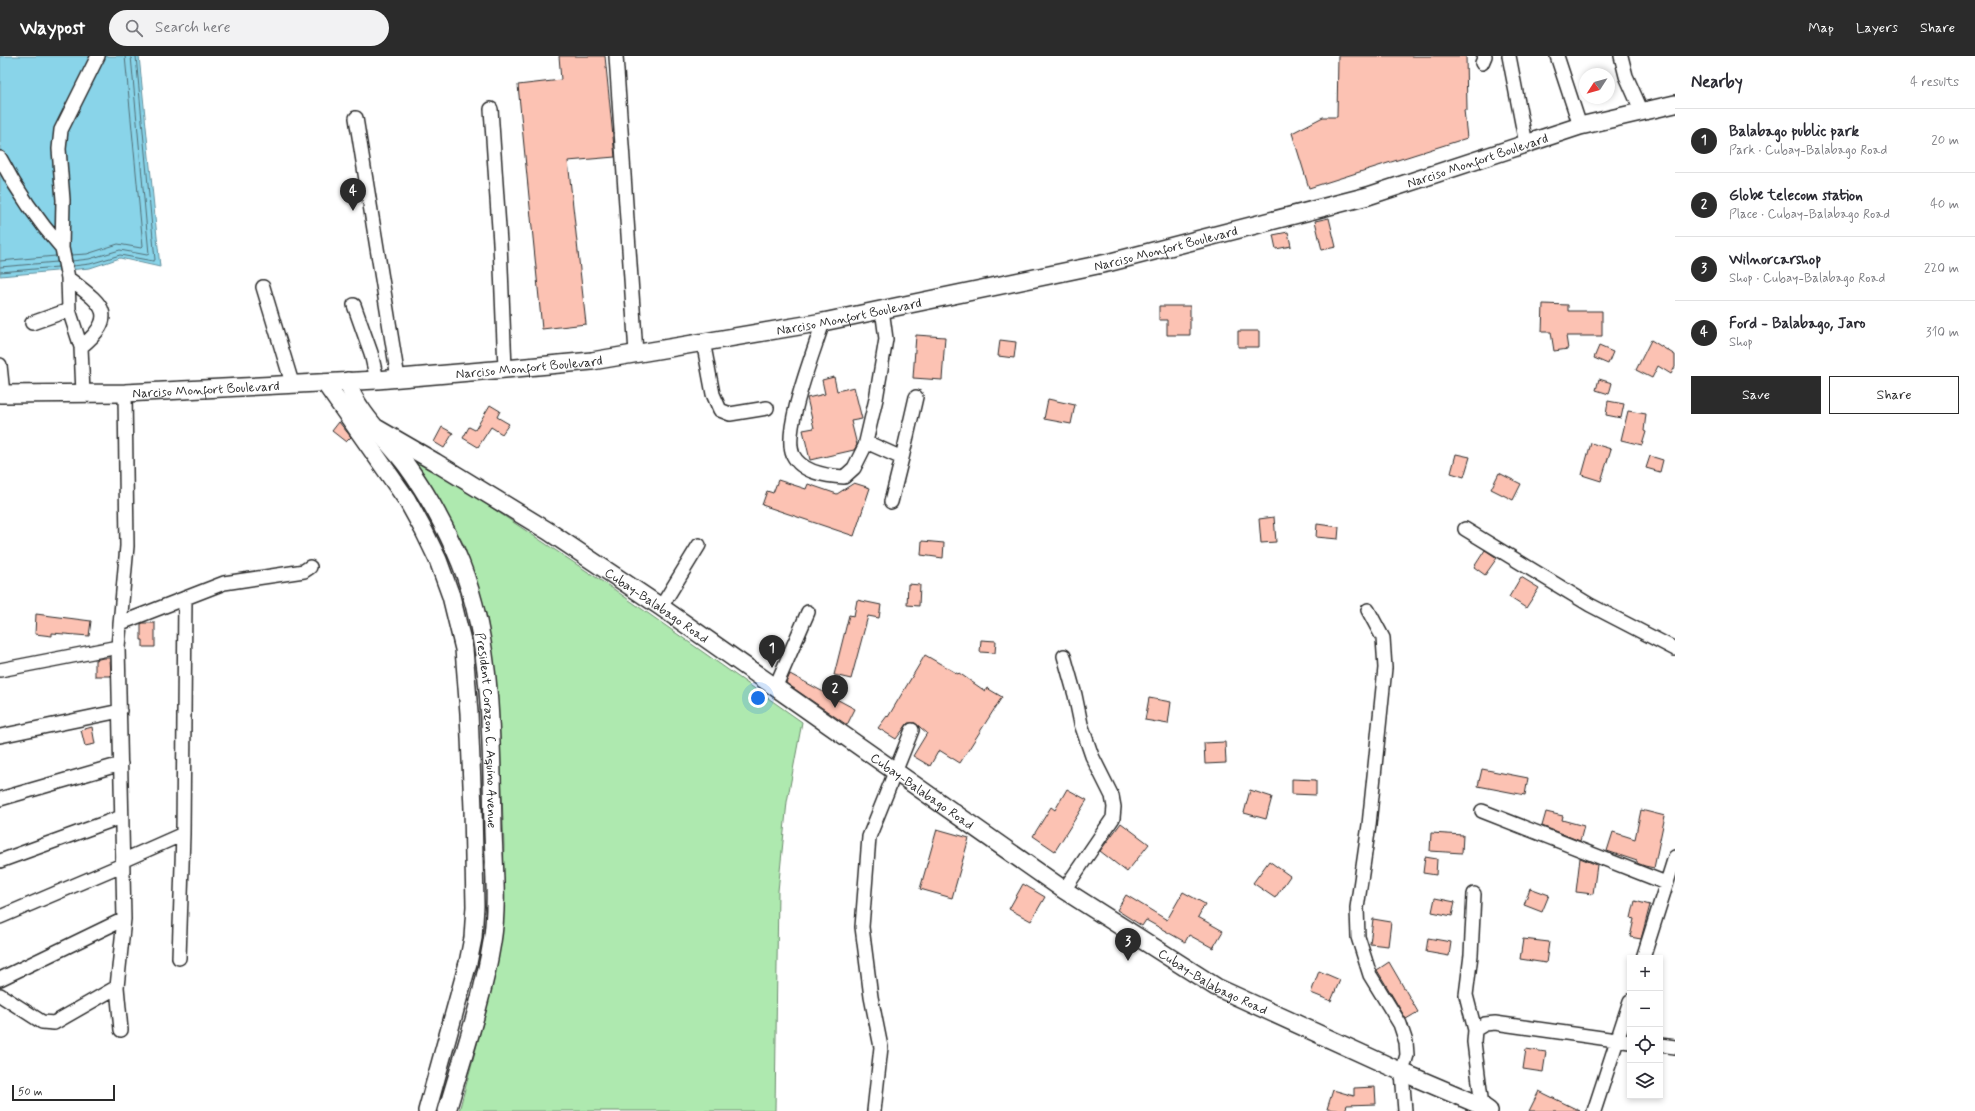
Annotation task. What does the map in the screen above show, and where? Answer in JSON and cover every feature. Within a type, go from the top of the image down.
[{"type":"main road","name":"Narciso Monfort Boulevard","points":[[2,394],[125,393],[292,383],[377,380],[505,369],[592,361],[823,322],[1107,263],[1368,196],[1580,126],[1675,104]]},
{"type":"main road","name":"President Corazon C. Aquino Avenue","points":[[348,381],[352,396],[423,490],[456,552],[477,618],[483,647],[489,711],[493,808],[495,906],[493,941],[448,1111]]},
{"type":"main road","name":"President Corazon C. Aquino Avenue","points":[[325,383],[407,500],[424,531],[438,560],[451,596],[464,649],[470,712],[474,809],[475,906],[473,938],[468,964],[427,1111]]},
{"type":"main road","name":"Cubay-Balabago Road","points":[[378,429],[548,531],[662,607],[774,688],[896,771],[1064,890],[1216,987],[1402,1072],[1486,1108]]},
{"type":"street","points":[[83,394],[81,348],[69,310],[68,278],[62,248],[63,200],[59,149],[61,130],[98,56]]},
{"type":"street","points":[[616,56],[636,353]]},
{"type":"street","points":[[1509,56],[1526,144]]},
{"type":"street","points":[[1557,56],[1580,126]]},
{"type":"street","points":[[1621,56],[1626,76],[1642,112]]},
{"type":"street","points":[[491,109],[500,243],[505,369]]},
{"type":"street","points":[[356,118],[398,378]]},
{"type":"street","points":[[0,158],[15,187],[41,225],[62,248]]},
{"type":"street","points":[[68,278],[94,298],[103,311],[102,324],[94,336],[81,348]]},
{"type":"street","points":[[263,287],[292,383]]},
{"type":"street","points":[[354,305],[371,353],[377,380]]},
{"type":"street","points":[[823,322],[794,413],[791,438],[793,455],[810,471],[828,476],[844,477],[854,468],[866,442],[876,399],[886,339],[882,309]]},
{"type":"street","points":[[32,323],[69,310]]},
{"type":"street","points":[[703,342],[713,394],[720,410],[730,414],[767,408]]},
{"type":"street","points":[[0,365],[2,394]]},
{"type":"street","points":[[121,1030],[117,987],[124,920],[118,647],[127,546],[125,393]]},
{"type":"street","points":[[891,502],[916,397]]},
{"type":"street","points":[[866,442],[902,458]]},
{"type":"street","points":[[1465,529],[1590,605],[1675,649]]},
{"type":"street","points":[[662,607],[699,545]]},
{"type":"street","points":[[121,623],[224,583],[304,571],[310,567]]},
{"type":"street","points":[[179,958],[183,834],[185,598]]},
{"type":"street","points":[[1368,610],[1383,638],[1385,668],[1369,825],[1357,908],[1358,937],[1370,975],[1400,1024],[1406,1042],[1407,1055],[1402,1072],[1405,1111]]},
{"type":"street","points":[[774,688],[808,612]]},
{"type":"street","points":[[0,670],[118,647]]},
{"type":"street","points":[[1064,656],[1075,695],[1081,724],[1092,756],[1112,796],[1114,807],[1113,818],[1064,890]]},
{"type":"street","points":[[0,736],[120,711]]},
{"type":"street","points":[[874,1111],[881,1047],[871,997],[862,927],[869,837],[912,730]]},
{"type":"street","points":[[0,800],[121,764]]},
{"type":"street","points":[[1482,811],[1666,883]]},
{"type":"street","points":[[0,861],[121,817]]},
{"type":"street","points":[[0,917],[122,863],[183,834]]},
{"type":"street","points":[[1645,955],[1675,858]]},
{"type":"street","points":[[1474,894],[1472,956],[1466,995],[1475,1030],[1474,1042],[1486,1108]]},
{"type":"street","points":[[0,979],[124,920]]},
{"type":"street","points":[[0,995],[42,1022],[54,1023],[117,987]]},
{"type":"street","points":[[1594,1111],[1624,1042],[1627,1022]]},
{"type":"street","points":[[1475,1030],[1485,1024],[1495,1024],[1624,1042]]},
{"type":"street","points":[[1663,1045],[1675,1047]]},
{"type":"green space","points":[[411,454],[615,590],[802,722],[787,802],[778,891],[775,1111],[459,1111],[485,1015],[501,941],[504,845],[499,719],[487,617],[464,545]]},
{"type":"water","points":[[0,56],[139,56],[160,267],[120,258],[90,268],[0,276]]},
{"type":"building","points":[[559,56],[605,56],[615,157],[568,161],[586,324],[542,329],[518,85],[561,80]]},
{"type":"building","points":[[1338,56],[1466,56],[1467,110],[1464,110],[1467,138],[1309,188],[1292,133],[1323,117],[1337,117]]},
{"type":"building","points":[[1329,218],[1336,247],[1322,250],[1315,221]]},
{"type":"building","points":[[1288,232],[1291,246],[1276,249],[1273,235]]},
{"type":"building","points":[[1543,304],[1568,305],[1568,311],[1602,311],[1602,336],[1566,336],[1568,349],[1554,351],[1551,332],[1542,332]]},
{"type":"building","points":[[1159,306],[1190,306],[1190,335],[1167,335],[1167,320],[1159,320]]},
{"type":"building","points":[[1238,331],[1259,331],[1259,347],[1238,347]]},
{"type":"building","points":[[916,335],[945,337],[942,380],[913,378]]},
{"type":"building","points":[[1000,340],[1016,342],[1014,358],[998,356]]},
{"type":"building","points":[[1651,340],[1675,355],[1675,367],[1671,374],[1658,366],[1652,378],[1636,370]]},
{"type":"building","points":[[1599,346],[1613,352],[1608,364],[1594,358]]},
{"type":"building","points":[[834,377],[837,391],[854,387],[862,419],[851,421],[857,445],[854,450],[810,460],[803,430],[814,428],[807,398],[825,394],[822,380]]},
{"type":"building","points":[[1599,379],[1612,383],[1609,394],[1596,390]]},
{"type":"building","points":[[1048,399],[1075,405],[1071,424],[1044,419]]},
{"type":"building","points":[[1608,401],[1624,404],[1621,418],[1606,415]]},
{"type":"building","points":[[490,405],[500,411],[497,417],[509,424],[502,434],[491,427],[478,447],[463,438],[469,427],[475,430]]},
{"type":"building","points":[[1628,411],[1646,414],[1644,431],[1646,432],[1642,445],[1621,440]]},
{"type":"building","points":[[339,422],[351,437],[346,442],[332,431]]},
{"type":"building","points":[[442,427],[453,433],[444,448],[434,442]]},
{"type":"building","points":[[1591,443],[1611,449],[1601,481],[1582,475]]},
{"type":"building","points":[[1456,454],[1470,457],[1464,477],[1451,473]]},
{"type":"building","points":[[1650,456],[1663,460],[1660,472],[1646,468]]},
{"type":"building","points":[[1499,473],[1521,484],[1513,500],[1491,489]]},
{"type":"building","points":[[778,480],[806,489],[808,484],[837,494],[854,483],[870,488],[854,536],[762,505],[767,491],[773,493]]},
{"type":"building","points":[[1274,517],[1276,542],[1261,543],[1259,519]]},
{"type":"building","points":[[1317,524],[1339,527],[1338,539],[1316,537]]},
{"type":"building","points":[[922,541],[944,543],[943,558],[921,555]]},
{"type":"building","points":[[1485,550],[1497,558],[1485,575],[1474,567]]},
{"type":"building","points":[[1521,577],[1539,588],[1526,608],[1509,597]]},
{"type":"building","points":[[908,584],[920,585],[919,606],[907,605]]},
{"type":"building","points":[[857,600],[881,605],[879,618],[868,616],[851,679],[834,675],[849,615],[854,616]]},
{"type":"building","points":[[36,614],[91,621],[89,636],[52,633],[52,636],[35,634]]},
{"type":"building","points":[[155,623],[155,647],[143,647],[143,640],[141,640],[141,624]]},
{"type":"building","points":[[981,640],[996,641],[995,653],[980,652]]},
{"type":"building","points":[[925,655],[958,674],[959,673],[985,691],[987,688],[1002,697],[960,763],[939,750],[930,766],[913,756],[927,733],[915,723],[908,723],[896,739],[878,728],[887,716],[888,717]]},
{"type":"building","points":[[110,658],[111,676],[95,676],[95,660]]},
{"type":"building","points":[[790,674],[855,709],[847,725],[786,683]]},
{"type":"building","points":[[1149,698],[1171,702],[1168,724],[1145,720]]},
{"type":"building","points":[[92,727],[95,744],[85,746],[81,730]]},
{"type":"building","points":[[1225,742],[1226,763],[1205,764],[1204,743]]},
{"type":"building","points":[[1482,769],[1528,778],[1525,795],[1478,786]]},
{"type":"building","points":[[1292,779],[1316,780],[1316,795],[1292,794]]},
{"type":"building","points":[[1067,789],[1087,800],[1055,851],[1033,836],[1051,807],[1055,810]]},
{"type":"building","points":[[1250,790],[1272,797],[1266,819],[1244,813]]},
{"type":"building","points":[[1641,810],[1665,816],[1654,868],[1607,851],[1613,832],[1635,839]]},
{"type":"building","points":[[1546,812],[1563,816],[1562,820],[1584,826],[1580,841],[1542,826]]},
{"type":"building","points":[[1121,823],[1149,844],[1127,872],[1100,851]]},
{"type":"building","points":[[937,829],[969,838],[952,898],[920,889]]},
{"type":"building","points":[[1431,833],[1463,835],[1462,853],[1430,851]]},
{"type":"building","points":[[1425,857],[1437,859],[1436,875],[1423,873]]},
{"type":"building","points":[[1580,858],[1597,865],[1593,894],[1576,892]]},
{"type":"building","points":[[1269,861],[1290,876],[1275,898],[1253,883]]},
{"type":"building","points":[[1023,884],[1045,897],[1031,921],[1009,909]]},
{"type":"building","points":[[1530,888],[1549,895],[1542,912],[1524,905]]},
{"type":"building","points":[[1183,892],[1205,904],[1198,917],[1223,931],[1213,948],[1189,935],[1185,942],[1146,920],[1142,926],[1117,910],[1126,895],[1167,920]]},
{"type":"building","points":[[1435,898],[1455,902],[1452,916],[1432,912]]},
{"type":"building","points":[[1635,901],[1650,905],[1641,939],[1630,937],[1634,919],[1631,918]]},
{"type":"building","points":[[1373,919],[1391,922],[1388,946],[1370,944]]},
{"type":"building","points":[[1428,938],[1451,942],[1449,956],[1426,952]]},
{"type":"building","points":[[1523,939],[1549,942],[1546,963],[1520,959]]},
{"type":"building","points":[[1389,962],[1418,1012],[1406,1019],[1377,970]]},
{"type":"building","points":[[1319,971],[1340,980],[1331,1001],[1311,993]]},
{"type":"building","points":[[1526,1049],[1546,1052],[1543,1072],[1523,1069]]},
{"type":"building","points":[[1375,1087],[1376,1104],[1347,1105],[1345,1111],[1327,1109],[1333,1090],[1354,1096],[1354,1088]]},
{"type":"building","points":[[1539,1091],[1580,1111],[1529,1111]]},
{"type":"place","name":"Ford - Balabago, Jaro","points":[[353,211]]},
{"type":"place","name":"Balabago public park","points":[[772,668]]},
{"type":"place","name":"Globe telecom station","points":[[835,708]]},
{"type":"place","name":"Wilnorcarshop","points":[[1128,961]]}]
